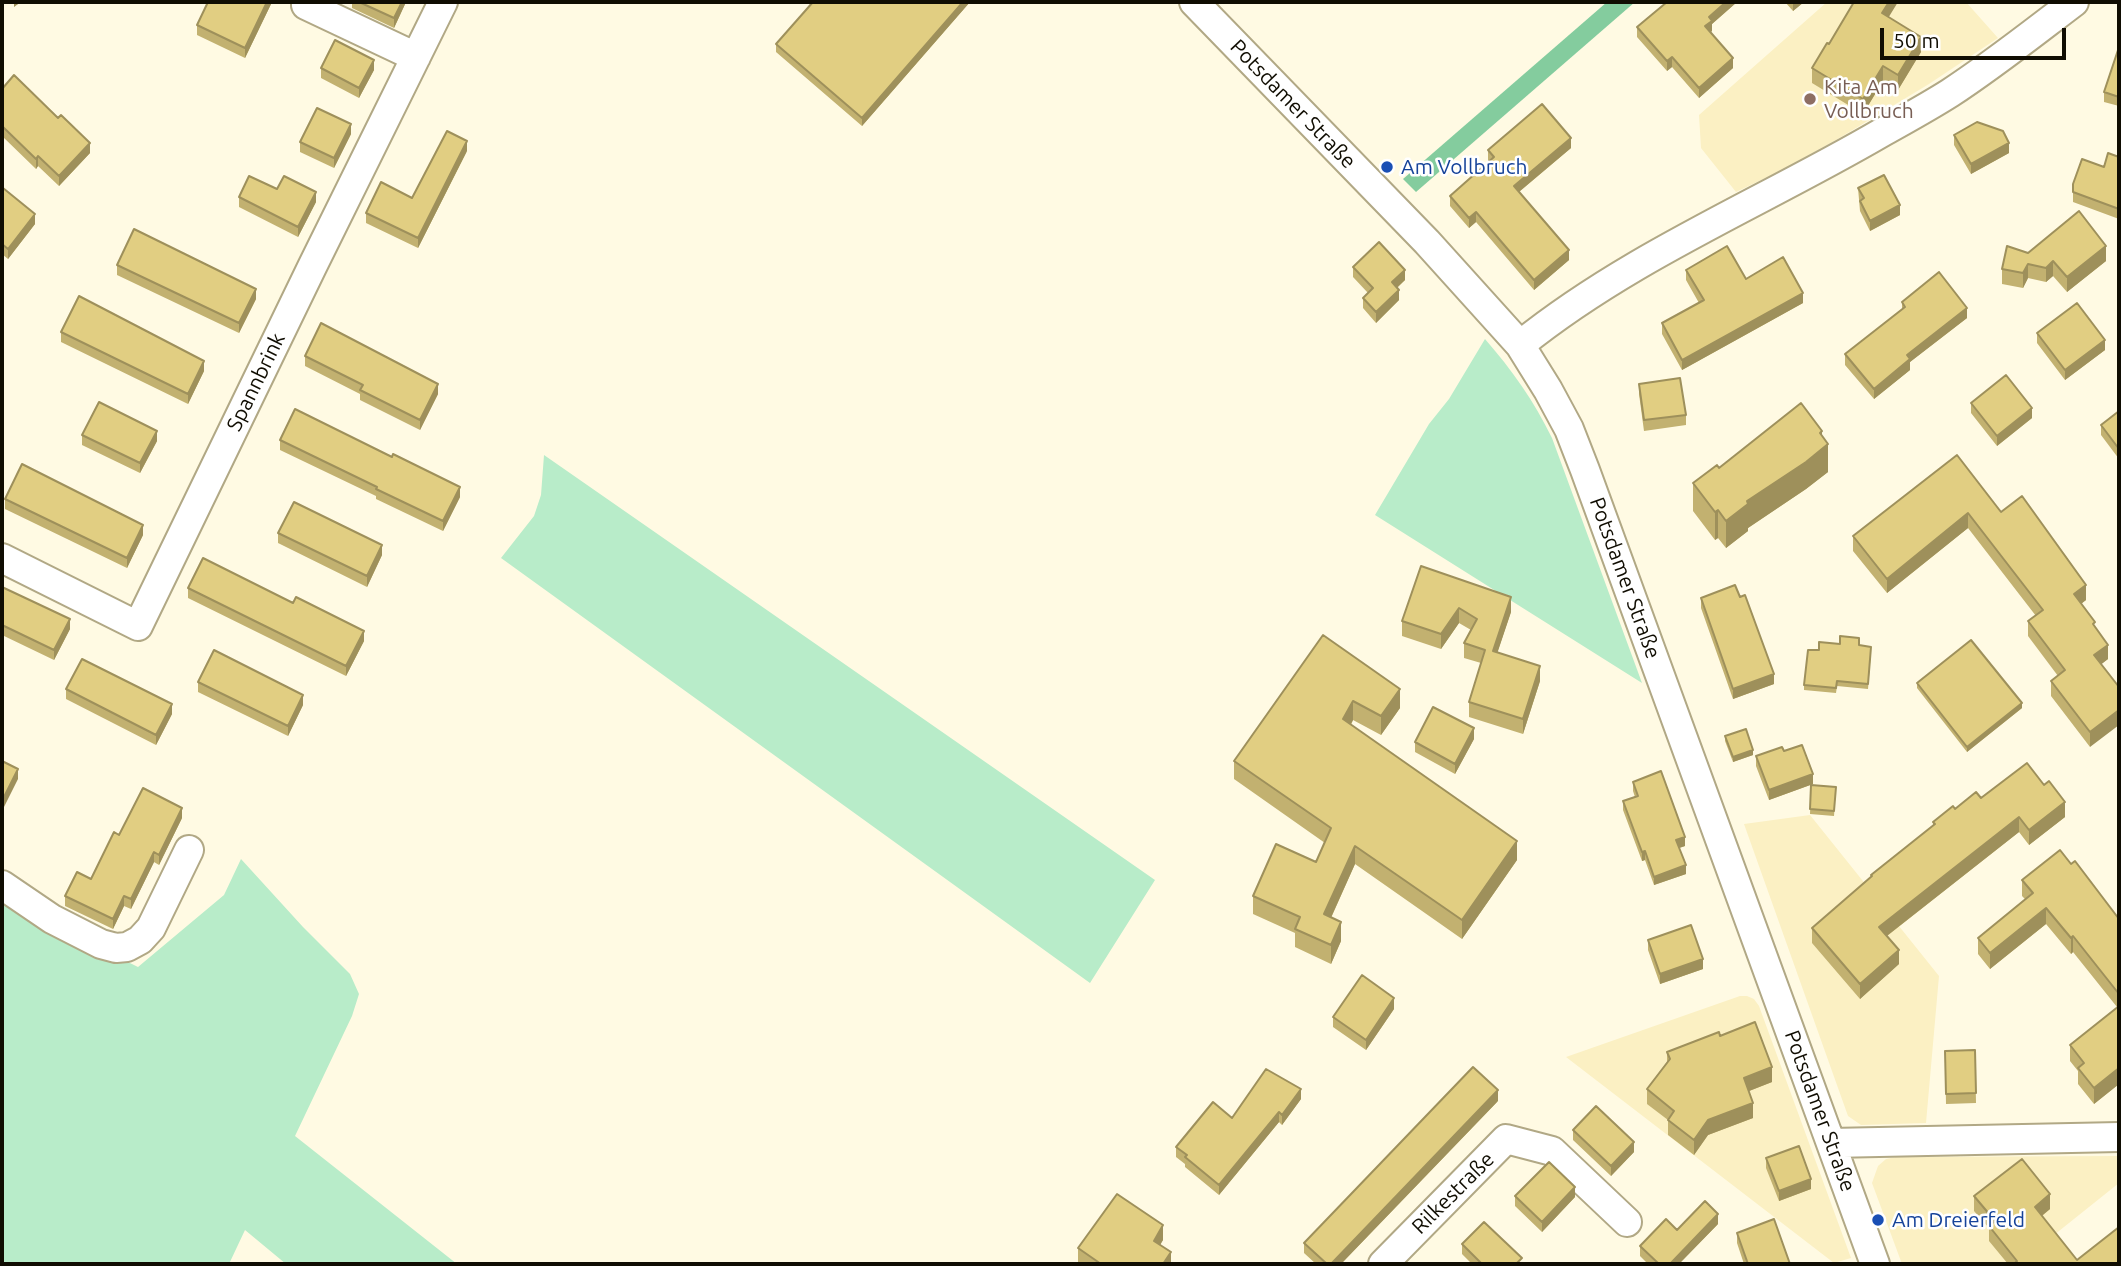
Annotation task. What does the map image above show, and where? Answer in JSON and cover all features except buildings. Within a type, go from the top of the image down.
[{"type":"street","name":"Spannbrink","points":[[2,558],[138,626],[443,2]]},
{"type":"street","name":"Potsdamer Straße","points":[[1194,2],[1427,242],[1520,345],[1548,390],[1569,429],[1586,470],[1875,1264]]},
{"type":"street","points":[[1520,345],[1602,286],[1879,135],[1949,93],[2074,2]]},
{"type":"street","points":[[306,5],[416,57]]},
{"type":"street","points":[[2,885],[52,919],[101,944],[117,948],[127,947],[151,928],[189,850]]},
{"type":"street","points":[[1831,1143],[2119,1137]]},
{"type":"street","name":"Rilkestraße","points":[[1383,1264],[1506,1139],[1552,1151],[1627,1222]]},
{"type":"shaded area","name":"Kita Am Vollbruch","points":[[1827,2],[1966,2],[1998,38],[1929,84],[1836,140],[1736,192],[1701,148],[1699,115]]},
{"type":"shaded area","points":[[1810,815],[1939,976],[1926,1123],[1861,1125],[1848,1116],[1744,824]]},
{"type":"shaded area","points":[[1740,996],[1754,999],[1759,1006],[1851,1258],[1834,1263],[1566,1057]]},
{"type":"shaded area","points":[[2119,1156],[2119,1183],[2049,1239],[2068,1264],[1902,1264],[1872,1183],[1878,1166],[1886,1159],[1896,1157]]},
{"type":"green space","points":[[1607,2],[1635,2],[1416,192],[1403,179]]},
{"type":"green space","points":[[1485,339],[1522,386],[1552,438],[1642,683],[1375,515],[1429,424],[1449,399]]},
{"type":"green space","points":[[544,455],[1155,880],[1090,983],[501,558],[534,516],[541,495]]},
{"type":"green space","points":[[241,859],[350,974],[359,994],[352,1016],[295,1136],[457,1264],[286,1264],[245,1230],[229,1264],[2,1264],[2,890],[49,923],[138,967],[224,895]]},
{"type":"place","name":"Kita Am Vollbruch","points":[[1810,99]]},
{"type":"place","name":"Am Vollbruch","points":[[1387,167]]},
{"type":"place","name":"Am Dreierfeld","points":[[1878,1220]]}]
